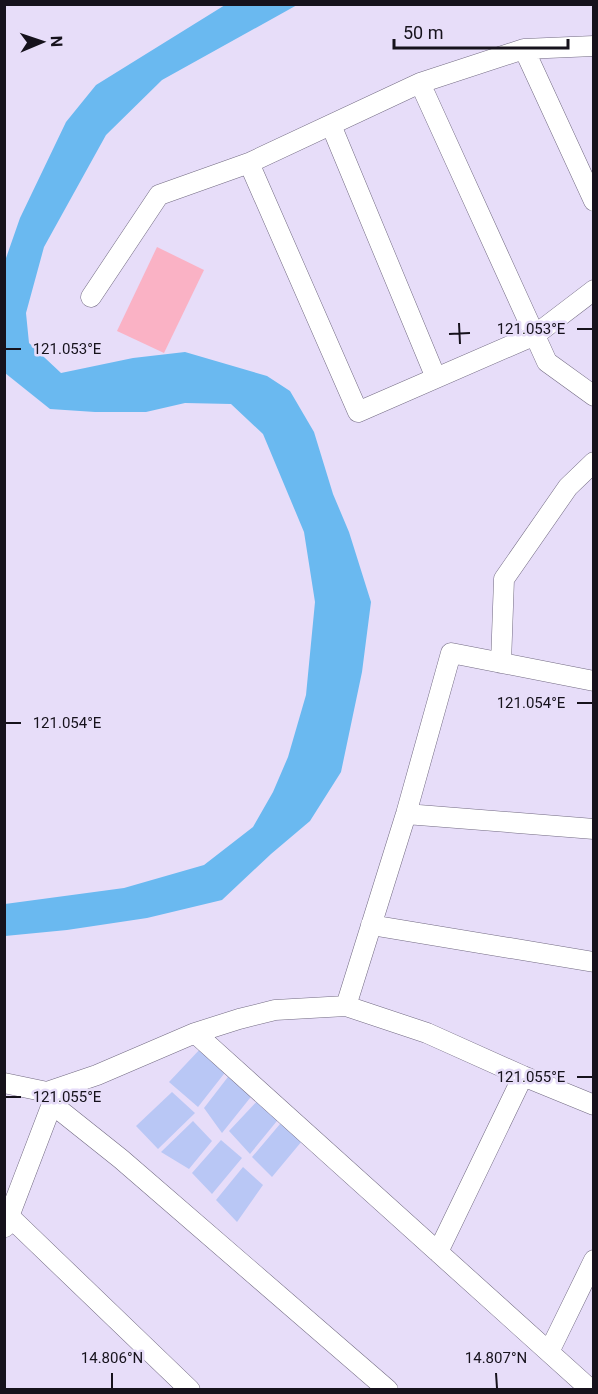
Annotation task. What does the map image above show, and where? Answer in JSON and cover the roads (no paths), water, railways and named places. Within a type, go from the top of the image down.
[{"type":"street","points":[[91,297],[159,195],[249,163],[420,83],[524,49],[594,46]]},
{"type":"street","points":[[524,49],[594,201]]},
{"type":"street","points":[[420,83],[547,362],[594,396]]},
{"type":"street","points":[[331,124],[436,378]]},
{"type":"street","points":[[249,163],[358,412],[535,335],[594,290]]},
{"type":"street","points":[[501,663],[504,579],[568,487],[594,462]]},
{"type":"street","points":[[346,1006],[406,814],[451,653],[594,681]]},
{"type":"street","points":[[406,814],[594,829]]},
{"type":"street","points":[[371,925],[594,962]]},
{"type":"street","points":[[190,1389],[7,1223],[50,1098],[195,1033],[275,1010],[346,1006],[427,1033],[594,1105]]},
{"type":"street","points":[[195,1033],[591,1389]]},
{"type":"street","points":[[438,1252],[523,1076]]},
{"type":"street","points":[[4,1083],[50,1098],[388,1389]]},
{"type":"street","points":[[549,1352],[594,1260]]},
{"type":"water","points":[[225,5],[297,5],[162,80],[106,135],[44,247],[26,313],[29,343],[61,373],[133,358],[185,352],[267,376],[290,391],[314,432],[371,602],[362,672],[341,772],[310,821],[222,900],[147,918],[67,930],[5,936],[5,904],[124,888],[204,865],[253,827],[273,792],[288,757],[306,695],[315,602],[304,532],[263,434],[231,404],[185,403],[146,412],[50,409],[5,373],[5,261],[20,218],[66,122],[96,85]]}]
